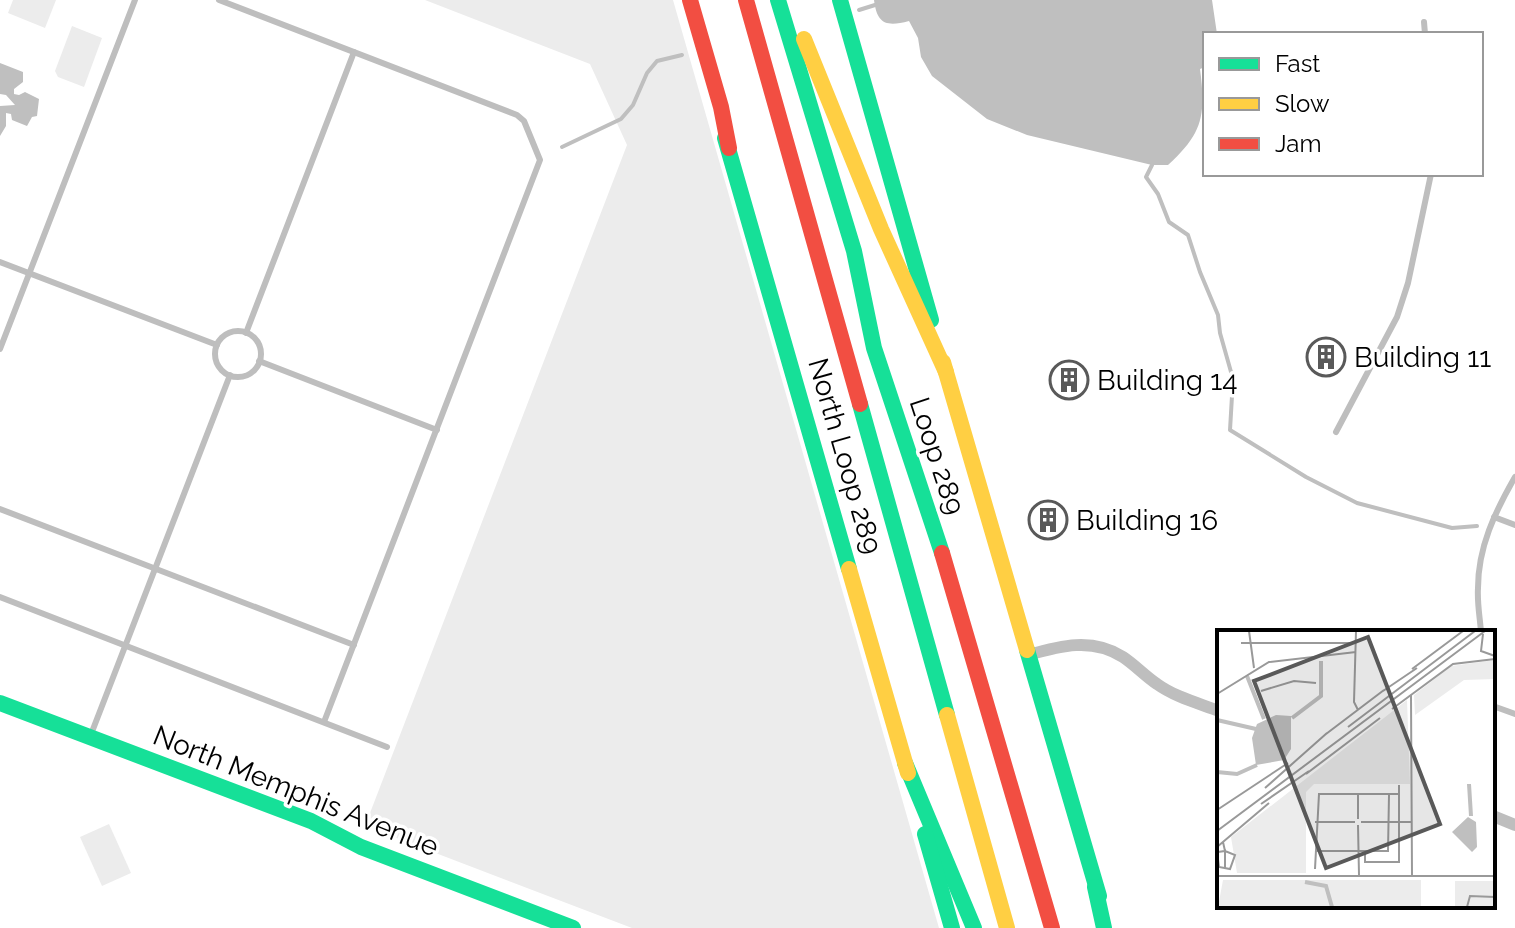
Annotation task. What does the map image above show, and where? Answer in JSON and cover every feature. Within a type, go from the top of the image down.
[{"type":"main road","name":"North Loop 289","points":[[680,0],[712,109],[729,148],[952,928]]},
{"type":"main road","points":[[690,0],[721,107],[729,148]]},
{"type":"main road","name":"Loop 289","points":[[746,0],[1007,928]]},
{"type":"main road","name":"Loop 289","points":[[778,0],[854,251],[874,348],[956,596],[1052,928]]},
{"type":"main road","points":[[792,0],[808,51],[859,176],[946,372]]},
{"type":"main road","points":[[840,0],[1095,887],[1104,928]]},
{"type":"main road","name":"North Memphis Avenue","points":[[0,703],[311,821],[361,847],[573,928]]},
{"type":"main road","points":[[905,763],[974,928]]},
{"type":"main road","points":[[1095,887],[1110,928]]},
{"type":"street","points":[[1028,655],[1055,647],[1095,645],[1123,658],[1158,685],[1217,710]]},
{"type":"street","points":[[1495,817],[1515,825]]},
{"type":"lane","points":[[0,349],[135,0]]},
{"type":"lane","points":[[219,0],[517,115],[524,121],[539,154],[539,166],[324,722]]},
{"type":"lane","points":[[1424,22],[1425,32]]},
{"type":"lane","points":[[246,333],[354,52]]},
{"type":"lane","points":[[1336,432],[1397,317],[1408,283],[1431,176]]},
{"type":"lane","points":[[0,262],[217,345]]},
{"type":"lane","points":[[0,316],[11,321]]},
{"type":"lane","points":[[236,331],[246,333],[257,342],[261,352],[259,361],[250,373],[230,375],[218,365],[215,355],[217,345],[227,334],[236,331]]},
{"type":"lane","points":[[259,361],[437,430]]},
{"type":"lane","points":[[90,738],[230,375]]},
{"type":"lane","points":[[1481,630],[1480,563],[1494,517],[1515,477]]},
{"type":"lane","points":[[0,509],[354,645]]},
{"type":"lane","points":[[1494,517],[1515,525]]},
{"type":"lane","points":[[0,597],[387,747]]},
{"type":"lane","points":[[1495,707],[1515,714]]},
{"type":"shaded area","points":[[13,0],[56,0],[45,28],[8,13]]},
{"type":"shaded area","points":[[425,0],[673,0],[939,928],[632,928],[365,826],[627,145],[590,64]]},
{"type":"shaded area","points":[[874,0],[1212,0],[1217,32],[1203,32],[1203,68],[1200,69],[1202,111],[1195,133],[1168,165],[1152,165],[1027,135],[987,119],[932,76],[921,57],[918,38],[909,21],[884,22]]},
{"type":"shaded area","points":[[72,26],[102,38],[84,87],[58,77],[55,71]]},
{"type":"shaded area","points":[[0,63],[23,72],[23,82],[14,89],[14,94],[25,92],[39,99],[37,116],[32,117],[27,126],[12,120],[11,114],[6,113],[6,126],[0,136],[0,106],[15,105],[6,95],[0,94]]},
{"type":"shaded area","points":[[109,824],[131,873],[102,886],[80,837]]},
{"type":"waterway","points":[[859,10],[875,5]]},
{"type":"waterway","points":[[562,147],[621,119],[633,105],[647,73],[657,61],[682,55]]},
{"type":"waterway","points":[[1152,165],[1146,177],[1158,194],[1169,222],[1188,235],[1218,315],[1233,379],[1230,430],[1306,477],[1357,503],[1452,528],[1477,526]]},
{"type":"traffic: fast","points":[[778,0],[854,251],[874,348],[942,553]]},
{"type":"traffic: fast","points":[[840,0],[931,320]]},
{"type":"traffic: fast","points":[[725,138],[849,569]]},
{"type":"traffic: fast","points":[[860,404],[947,715]]},
{"type":"traffic: fast","points":[[1027,650],[1099,896]]},
{"type":"traffic: fast","points":[[0,703],[311,821],[361,847],[573,928]]},
{"type":"traffic: fast","points":[[905,763],[974,928]]},
{"type":"traffic: fast","points":[[925,834],[952,928]]},
{"type":"traffic: fast","points":[[1095,887],[1104,928]]},
{"type":"traffic: slow","points":[[804,39],[881,229],[946,372]]},
{"type":"traffic: slow","points":[[943,362],[1027,650]]},
{"type":"traffic: slow","points":[[849,569],[908,773]]},
{"type":"traffic: slow","points":[[947,715],[1007,928]]},
{"type":"traffic: jam","points":[[690,0],[721,107],[729,148]]},
{"type":"traffic: jam","points":[[746,0],[860,404]]},
{"type":"traffic: jam","points":[[942,553],[1052,928]]},
{"type":"place","name":"Building 11","points":[[1326,357]]},
{"type":"place","name":"Building 14","points":[[1069,380]]},
{"type":"place","name":"Building 16","points":[[1048,520]]}]
